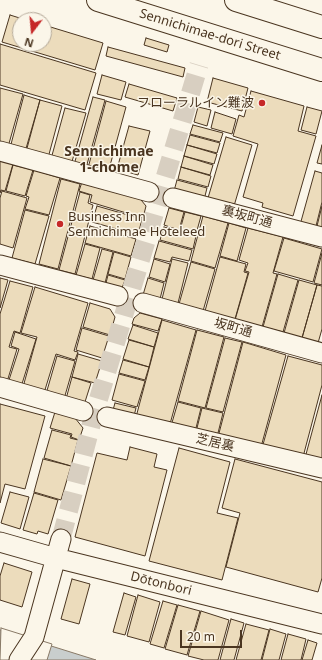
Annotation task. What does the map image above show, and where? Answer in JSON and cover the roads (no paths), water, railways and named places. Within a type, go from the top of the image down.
[{"type":"main road","name":"Sennichimae-dori Street","points":[[98,0],[322,70]]},
{"type":"main road","points":[[236,0],[322,27]]},
{"type":"street","points":[[0,152],[149,192]]},
{"type":"street","name":"裏坂町通","points":[[173,198],[322,237]]},
{"type":"street","points":[[0,265],[118,296]]},
{"type":"street","name":"坂町通","points":[[143,303],[322,353]]},
{"type":"street","points":[[0,387],[83,411]]},
{"type":"street","name":"芝居裏","points":[[107,417],[322,468]]},
{"type":"street","points":[[19,660],[34,637],[61,538]]},
{"type":"street","name":"Dōtonbori","points":[[0,542],[56,558],[322,624]]},
{"type":"tunnel","points":[[61,539],[94,414],[199,65]]},
{"type":"place","name":"フローラルイン難波","points":[[262,103]]},
{"type":"place","name":"Business Inn Sennichimae Hoteleed","points":[[60,224]]},
{"type":"district","name":"Sennichimae 1-chome","points":[[109,160]]}]
